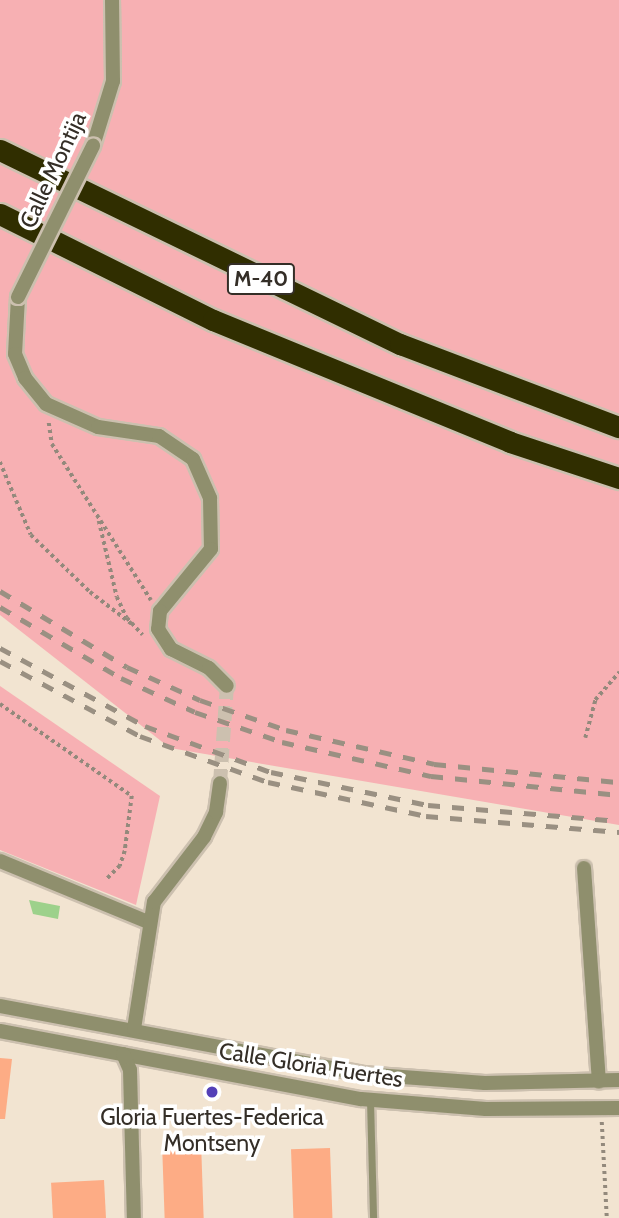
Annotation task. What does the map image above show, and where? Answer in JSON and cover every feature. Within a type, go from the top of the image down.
[{"type":"highway","name":"M-40","points":[[0,150],[400,344],[527,395],[619,426]]},
{"type":"highway","name":"M-40","points":[[0,214],[213,320],[510,442],[619,478]]},
{"type":"street","name":"Calle Montija","points":[[112,0],[113,81],[93,146],[18,297],[15,354],[25,378],[46,404],[98,427],[159,436],[193,459],[210,498],[211,549],[160,611]]},
{"type":"street","points":[[160,611],[158,629],[171,649],[209,668],[227,687]]},
{"type":"street","points":[[134,1029],[148,922],[166,880],[204,837],[216,812],[220,783]]},
{"type":"street","points":[[0,861],[148,922]]},
{"type":"street","points":[[584,868],[599,1081]]},
{"type":"street","name":"Calle Gloria Fuertes","points":[[0,1006],[134,1029],[362,1074],[485,1083],[619,1080]]},
{"type":"street","name":"Calle Gloria Fuertes","points":[[0,1031],[370,1100],[486,1109],[619,1108]]},
{"type":"street","points":[[123,1054],[130,1070],[134,1218]]},
{"type":"lane","points":[[370,1100],[373,1218]]},
{"type":"path","points":[[46,404],[52,444],[143,592],[160,611]]},
{"type":"path","points":[[0,462],[31,535],[74,578],[156,644],[171,649]]},
{"type":"path","points":[[97,516],[117,597],[132,624]]},
{"type":"path","points":[[585,738],[595,700],[619,672]]},
{"type":"path","points":[[0,704],[132,796],[125,851],[120,866],[107,879]]},
{"type":"path","points":[[602,1109],[607,1218]]},
{"type":"shaded area","points":[[0,0],[619,0],[619,825],[170,748],[0,615]]},
{"type":"shaded area","points":[[0,686],[160,796],[136,905],[0,850]]},
{"type":"shaded area","points":[[29,900],[60,906],[58,919],[33,914]]},
{"type":"building","points":[[0,1058],[12,1059],[5,1119],[0,1119]]},
{"type":"building","points":[[201,1142],[204,1218],[165,1218],[162,1143]]},
{"type":"building","points":[[330,1148],[332,1218],[293,1218],[291,1149]]},
{"type":"building","points":[[104,1180],[106,1218],[53,1218],[51,1183]]},
{"type":"tunnel","points":[[220,783],[227,686]]},
{"type":"railway","points":[[0,591],[127,667],[200,700],[286,730],[434,764],[619,782]]},
{"type":"railway","points":[[0,607],[121,678],[195,712],[282,742],[431,776],[619,795]]},
{"type":"railway","points":[[0,648],[145,726],[271,772],[428,805],[619,821]]},
{"type":"railway","points":[[0,661],[140,736],[268,782],[426,816],[619,832]]},
{"type":"place","name":"Gloria Fuertes-Federica Montseny","points":[[212,1092]]}]
